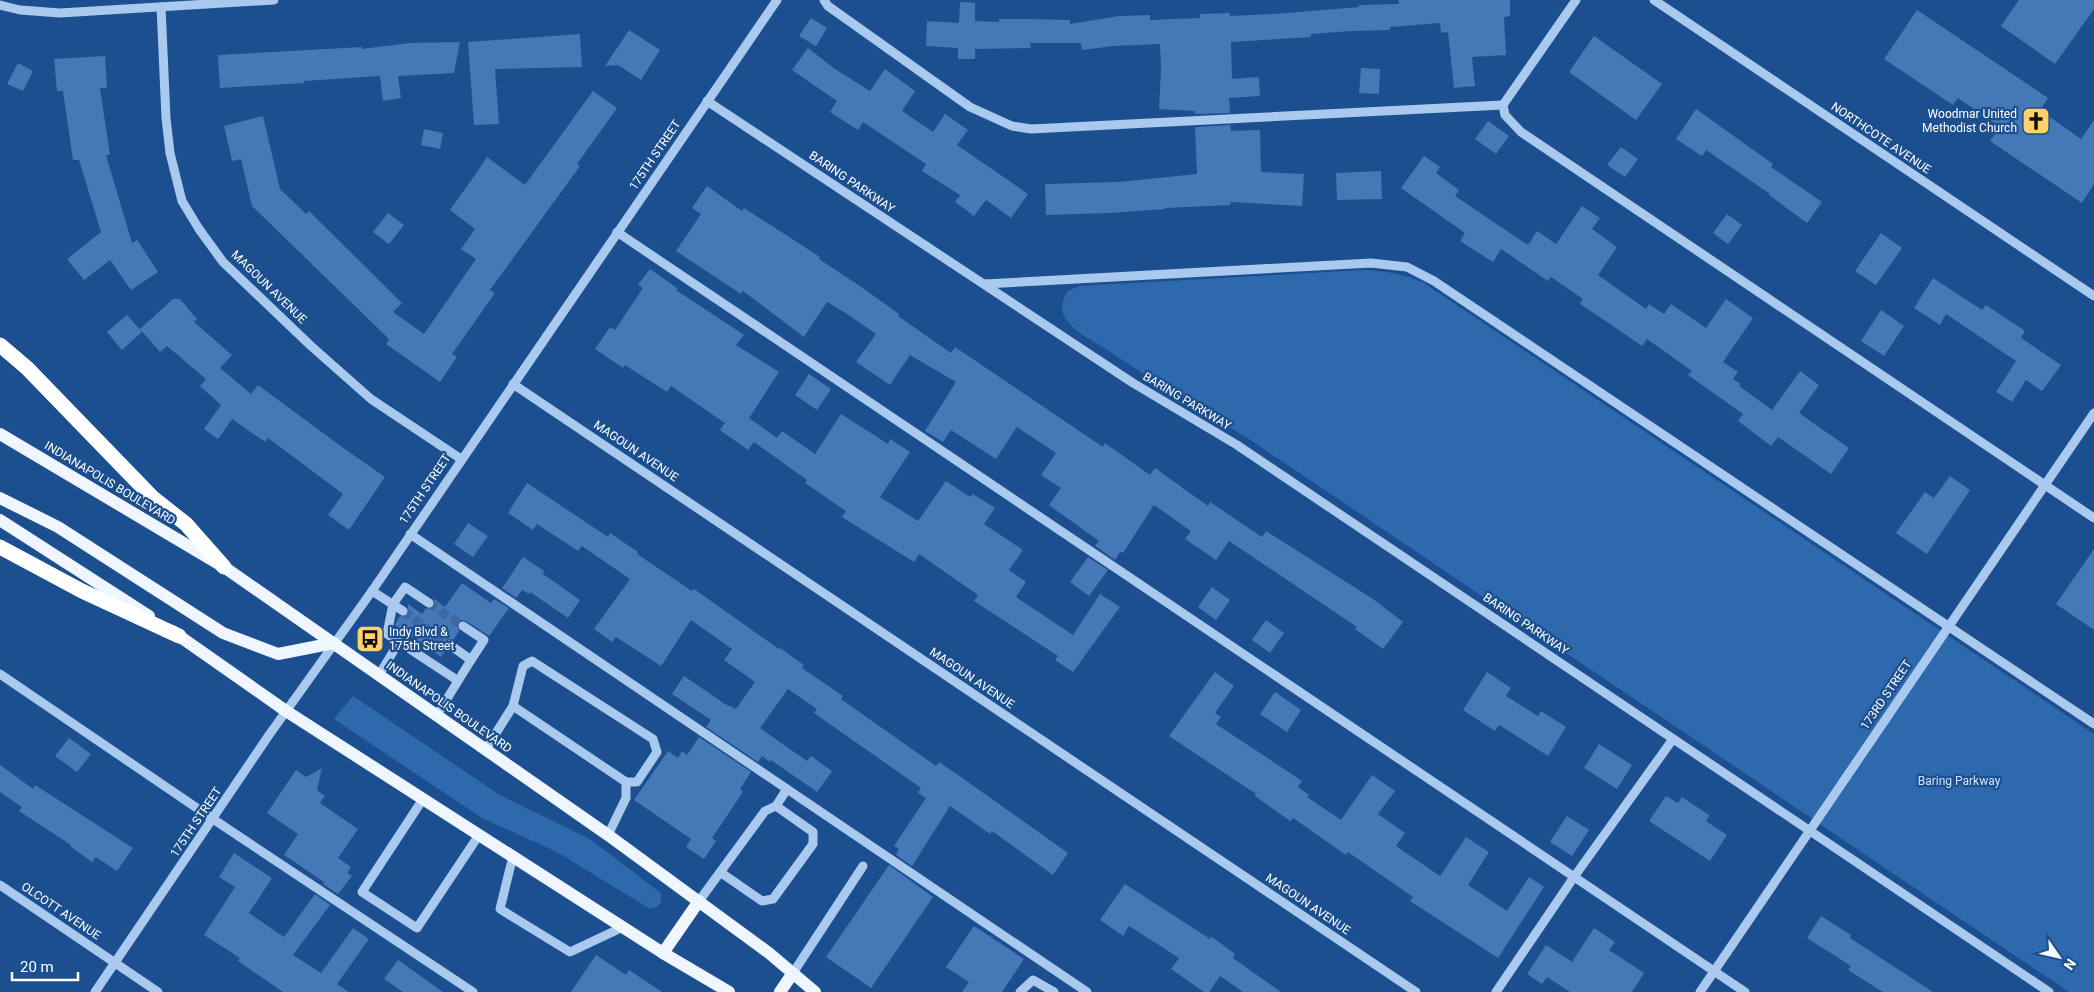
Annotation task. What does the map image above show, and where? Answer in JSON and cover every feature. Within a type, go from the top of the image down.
[{"type":"highway","points":[[0,344],[27,368],[153,498],[186,524],[224,567]]},
{"type":"highway","points":[[0,547],[82,591],[179,636]]},
{"type":"main road","name":"INDIANAPOLIS BOULEVARD","points":[[0,434],[224,567],[608,834],[769,953],[815,992]]},
{"type":"main road","points":[[0,498],[58,527],[223,633],[278,654],[334,643]]},
{"type":"main road","points":[[0,520],[179,636],[286,711],[623,927],[713,988],[729,992]]},
{"type":"main road","points":[[663,953],[698,901]]},
{"type":"main road","points":[[780,992],[793,973]]},
{"type":"street","points":[[0,5],[20,10],[60,12],[274,0]]},
{"type":"street","name":"175TH STREET","points":[[96,992],[286,711],[372,591],[461,458],[777,0]]},
{"type":"street","points":[[824,0],[828,6],[970,107],[991,118],[1021,128],[1503,105]]},
{"type":"street","points":[[1576,0],[1503,105],[1505,115],[1521,132],[2094,518]]},
{"type":"street","name":"NORTHCOTE AVENUE","points":[[1654,0],[2094,296]]},
{"type":"street","name":"MAGOUN AVENUE","points":[[160,7],[166,118],[170,153],[182,202],[200,229],[223,262],[311,346],[371,399],[461,458]]},
{"type":"street","name":"BARING PARKWAY","points":[[707,100],[1133,383],[1237,445],[2050,992]]},
{"type":"street","points":[[617,232],[1745,992]]},
{"type":"street","points":[[984,284],[1371,263],[1407,267],[1434,281],[2094,724]]},
{"type":"street","name":"MAGOUN AVENUE","points":[[513,384],[1416,992]]},
{"type":"street","name":"173RD STREET","points":[[1700,992],[2094,413]]},
{"type":"street","points":[[410,534],[1087,992]]},
{"type":"street","points":[[429,603],[405,587],[393,604],[387,634],[457,680]]},
{"type":"street","points":[[372,591],[403,611]]},
{"type":"street","points":[[437,715],[457,680],[484,640],[463,626]]},
{"type":"street","points":[[379,675],[399,642]]},
{"type":"street","points":[[450,645],[471,660]]},
{"type":"street","points":[[486,749],[513,706],[523,666],[532,661],[653,739],[657,752],[637,782],[626,782],[513,706]]},
{"type":"street","points":[[0,674],[473,992]]},
{"type":"street","points":[[1496,992],[1574,877],[1673,739]]},
{"type":"street","points":[[608,834],[626,798],[626,782]]},
{"type":"street","points":[[698,901],[765,811],[776,806],[787,789]]},
{"type":"street","points":[[422,798],[362,892],[417,928],[479,835]]},
{"type":"street","points":[[720,872],[762,901],[773,899],[813,844],[813,832],[776,806]]},
{"type":"street","points":[[513,856],[500,909],[570,952],[623,927]]},
{"type":"street","points":[[793,973],[863,866]]},
{"type":"street","name":"OLCOTT AVENUE","points":[[0,885],[158,992]]},
{"type":"street","points":[[1020,992],[1033,980],[1054,992]]},
{"type":"green space","name":"Baring Parkway","points":[[1365,270],[1410,277],[1424,283],[2094,734],[2094,992],[2069,992],[1249,439],[1086,337],[1070,324],[1064,316],[1062,309],[1064,298],[1068,291],[1079,286]]},
{"type":"green space","points":[[353,696],[500,795],[590,839],[661,893],[661,902],[657,907],[650,909],[557,852],[482,818],[334,719]]},
{"type":"building","points":[[1398,0],[1510,0],[1510,16],[1504,17],[1506,55],[1472,57],[1475,86],[1454,88],[1448,32],[1441,33],[1440,23],[1390,27],[1390,30],[1311,34],[1311,37],[1231,42],[1232,79],[1259,77],[1260,96],[1229,98],[1230,113],[1195,114],[1195,111],[1159,109],[1160,44],[1113,46],[1082,50],[1081,43],[1030,43],[1031,48],[975,49],[975,59],[958,59],[958,48],[926,46],[927,21],[959,23],[960,2],[975,3],[975,21],[999,22],[999,19],[1070,20],[1070,24],[1119,16],[1150,15],[1150,20],[1200,18],[1200,14],[1230,13],[1230,16],[1274,14],[1359,7],[1359,5],[1399,4]]},
{"type":"building","points":[[2019,0],[2094,0],[2094,9],[2055,64],[2001,26]]},
{"type":"building","points":[[1917,10],[2048,98],[2040,110],[2081,139],[2094,120],[2094,184],[2082,203],[1990,141],[2000,127],[1958,98],[1953,105],[1884,59]]},
{"type":"building","points":[[811,18],[827,28],[816,46],[799,36]]},
{"type":"building","points":[[629,30],[660,50],[641,80],[618,65],[605,66]]},
{"type":"building","points":[[580,34],[582,67],[495,69],[499,124],[474,125],[468,42]]},
{"type":"building","points":[[1594,36],[1662,84],[1636,120],[1569,72]]},
{"type":"building","points":[[460,42],[454,73],[398,76],[401,98],[383,101],[380,76],[220,88],[218,55],[362,47],[362,49],[410,43]]},
{"type":"building","points":[[808,48],[835,69],[870,91],[885,69],[915,91],[902,111],[933,132],[945,114],[968,130],[957,145],[1028,194],[1011,218],[986,200],[974,216],[955,202],[960,195],[922,171],[926,164],[863,122],[858,130],[830,112],[837,101],[792,70]]},
{"type":"building","points":[[105,56],[107,88],[100,88],[110,155],[106,155],[132,243],[137,240],[158,272],[131,290],[110,260],[84,280],[67,259],[101,232],[79,160],[73,160],[63,91],[57,91],[54,59]]},
{"type":"building","points":[[18,63],[33,71],[23,91],[7,84]]},
{"type":"building","points":[[1361,68],[1380,69],[1379,94],[1359,93]]},
{"type":"building","points":[[593,91],[617,108],[577,164],[580,166],[490,290],[495,293],[452,354],[457,357],[440,382],[386,344],[389,339],[252,206],[241,159],[232,161],[224,126],[263,116],[280,189],[306,214],[309,211],[402,303],[393,312],[424,334],[476,259],[461,249],[475,229],[450,210],[487,157],[525,185]]},
{"type":"building","points":[[1696,109],[1773,164],[1771,167],[1822,202],[1807,223],[1770,194],[1706,150],[1702,156],[1676,139]]},
{"type":"building","points":[[1488,121],[1509,136],[1496,154],[1475,139]]},
{"type":"building","points":[[1230,125],[1231,131],[1260,130],[1261,172],[1304,174],[1302,206],[1230,202],[1231,205],[1046,215],[1045,184],[1118,182],[1197,174],[1195,127]]},
{"type":"building","points":[[424,129],[443,133],[440,149],[421,145]]},
{"type":"building","points":[[1621,147],[1638,159],[1625,177],[1607,165]]},
{"type":"building","points":[[1424,156],[1440,167],[1436,173],[1459,190],[1455,196],[1528,245],[1537,231],[1556,244],[1582,206],[1600,218],[1592,229],[1617,247],[1598,275],[1646,309],[1649,304],[1664,314],[1671,304],[1706,328],[1726,299],[1753,318],[1723,362],[1738,372],[1733,379],[1741,384],[1739,386],[1772,410],[1800,371],[1819,385],[1799,413],[1849,448],[1831,474],[1778,437],[1771,446],[1738,421],[1743,414],[1688,375],[1692,371],[1647,339],[1642,346],[1580,304],[1583,299],[1551,277],[1548,281],[1501,249],[1493,262],[1460,241],[1465,233],[1401,188]]},
{"type":"building","points":[[1381,171],[1382,199],[1337,200],[1336,173]]},
{"type":"building","points":[[707,186],[742,211],[744,208],[820,257],[819,259],[860,286],[899,314],[898,316],[951,353],[955,347],[1103,447],[1105,443],[1150,475],[1155,468],[1208,506],[1210,502],[1262,537],[1266,531],[1373,599],[1403,622],[1383,649],[1355,629],[1357,627],[1229,541],[1216,560],[1185,539],[1191,531],[1154,505],[1123,553],[1120,552],[1115,560],[1095,546],[1099,541],[1049,505],[1061,488],[1041,475],[1056,453],[1017,427],[996,459],[951,430],[943,442],[925,431],[956,382],[910,355],[890,385],[856,362],[876,334],[844,312],[827,302],[804,337],[743,291],[741,294],[676,251],[701,214],[692,208]]},
{"type":"building","points":[[388,213],[404,225],[389,244],[373,232]]},
{"type":"building","points":[[1727,214],[1742,225],[1728,244],[1713,233]]},
{"type":"building","points":[[1881,233],[1902,248],[1876,285],[1855,271]]},
{"type":"building","points":[[650,269],[677,288],[676,290],[744,335],[736,345],[779,372],[749,418],[777,438],[782,431],[815,454],[841,414],[888,444],[890,439],[910,452],[880,497],[918,521],[946,481],[970,497],[973,494],[995,508],[984,524],[1023,550],[1009,570],[1026,582],[1016,597],[1073,635],[1100,594],[1120,607],[1073,672],[1055,660],[1058,656],[974,601],[978,595],[919,554],[914,562],[842,517],[846,511],[805,483],[807,480],[754,442],[748,450],[720,430],[725,423],[671,386],[667,392],[625,365],[623,368],[595,349],[610,327],[615,330],[643,288],[638,285]]},
{"type":"building","points":[[1933,278],[1982,310],[1986,305],[2025,331],[2021,338],[2061,365],[2042,391],[2026,380],[2012,402],[1996,392],[2016,361],[1946,314],[1940,325],[1914,308]]},
{"type":"building","points":[[173,299],[180,299],[197,319],[194,322],[232,355],[220,368],[251,394],[258,385],[385,477],[349,530],[328,515],[343,494],[268,438],[265,442],[232,419],[218,439],[204,429],[221,405],[200,386],[206,379],[167,346],[160,352],[140,329]]},
{"type":"building","points":[[1881,310],[1904,326],[1884,356],[1861,341]]},
{"type":"building","points":[[127,315],[142,332],[122,350],[107,332]]},
{"type":"building","points":[[809,374],[831,389],[817,410],[795,395]]},
{"type":"building","points":[[1950,476],[1970,490],[1927,554],[1896,533],[1925,492],[1934,498]]},
{"type":"building","points":[[527,483],[608,537],[610,533],[638,552],[637,554],[692,591],[694,589],[804,665],[802,668],[843,696],[841,699],[936,766],[939,762],[1068,853],[1053,875],[992,831],[990,834],[950,806],[912,866],[896,855],[899,849],[894,846],[926,798],[918,793],[921,788],[814,713],[817,709],[788,689],[760,728],[807,761],[811,756],[832,771],[817,792],[771,760],[770,762],[762,756],[758,762],[706,727],[711,720],[672,694],[684,676],[725,704],[736,709],[755,682],[724,660],[732,649],[691,620],[661,666],[616,637],[612,642],[594,629],[630,579],[582,546],[578,551],[537,524],[533,530],[508,513]]},
{"type":"building","points":[[468,523],[488,536],[473,557],[454,544]]},
{"type":"building","points":[[2094,549],[2094,630],[2056,604]]},
{"type":"building","points":[[523,557],[544,571],[543,574],[580,600],[568,618],[530,592],[529,594],[522,590],[516,598],[502,588]]},
{"type":"building","points":[[1088,557],[1108,570],[1089,596],[1070,582]]},
{"type":"building","points":[[462,583],[491,603],[494,599],[509,608],[489,636],[466,621],[461,620],[457,625],[459,631],[453,640],[448,639],[445,642],[444,647],[446,650],[441,657],[395,625],[400,616],[405,617],[408,614],[408,604],[422,614],[426,608],[434,607],[433,598],[445,607]]},
{"type":"building","points":[[1212,587],[1230,600],[1216,620],[1198,607]]},
{"type":"building","points":[[1266,620],[1284,633],[1270,653],[1252,640]]},
{"type":"building","points":[[1215,672],[1234,686],[1215,713],[1221,717],[1216,724],[1302,781],[1298,787],[1309,795],[1307,797],[1341,820],[1372,775],[1395,791],[1378,814],[1405,833],[1396,846],[1440,876],[1466,837],[1489,852],[1468,885],[1507,911],[1529,877],[1544,887],[1498,958],[1410,901],[1413,897],[1348,852],[1346,855],[1293,818],[1290,821],[1255,796],[1256,794],[1169,736]]},
{"type":"building","points":[[1487,672],[1511,688],[1506,696],[1538,716],[1541,711],[1566,727],[1548,756],[1499,725],[1495,731],[1463,710]]},
{"type":"building","points":[[1275,692],[1301,710],[1287,732],[1260,714]]},
{"type":"building","points":[[699,737],[751,772],[740,789],[743,792],[712,838],[716,841],[704,859],[686,847],[691,839],[634,800],[668,751],[678,758],[682,751],[687,755]]},
{"type":"building","points":[[69,738],[91,754],[77,772],[55,756]]},
{"type":"building","points":[[1599,744],[1632,765],[1617,789],[1584,768]]},
{"type":"building","points":[[0,765],[33,789],[35,785],[133,848],[117,871],[96,857],[92,862],[71,845],[19,811],[22,807],[0,792]]},
{"type":"building","points":[[322,768],[317,790],[325,796],[320,803],[358,829],[338,858],[351,867],[347,873],[352,876],[338,894],[323,884],[324,882],[284,855],[298,834],[267,813],[296,770],[306,777]]},
{"type":"building","points":[[1666,796],[1678,803],[1682,797],[1709,815],[1706,821],[1727,835],[1710,861],[1649,821]]},
{"type":"building","points":[[1567,816],[1589,830],[1572,856],[1550,842]]},
{"type":"building","points":[[234,853],[272,878],[249,913],[284,937],[315,894],[330,905],[293,955],[321,973],[353,928],[369,939],[337,984],[349,992],[283,992],[238,961],[240,958],[204,935],[235,887],[219,877]]},
{"type":"building","points":[[889,865],[933,897],[871,988],[826,957]]},
{"type":"building","points":[[1125,884],[1210,939],[1212,937],[1235,954],[1233,958],[1281,992],[1243,992],[1220,976],[1209,992],[1204,992],[1171,969],[1179,958],[1129,926],[1123,936],[1100,920]]},
{"type":"building","points":[[1821,916],[1851,935],[1850,938],[1933,992],[1883,992],[1848,970],[1851,966],[1807,938]]},
{"type":"building","points":[[974,926],[1024,959],[1002,992],[962,992],[969,982],[946,967]]},
{"type":"building","points":[[1594,928],[1615,942],[1609,950],[1644,973],[1632,992],[1570,992],[1547,977],[1542,984],[1527,974],[1546,945],[1572,962]]},
{"type":"building","points":[[596,955],[626,975],[629,970],[662,992],[571,992]]},
{"type":"building","points":[[398,960],[443,992],[403,992],[384,979]]},
{"type":"tunnel","points":[[429,603],[463,626]]},
{"type":"tunnel","points":[[403,611],[450,645]]},
{"type":"place","name":"Woodmar United Methodist Church","points":[[2036,121]]},
{"type":"place","name":"Indy Blvd & 175th Street","points":[[370,639]]}]
